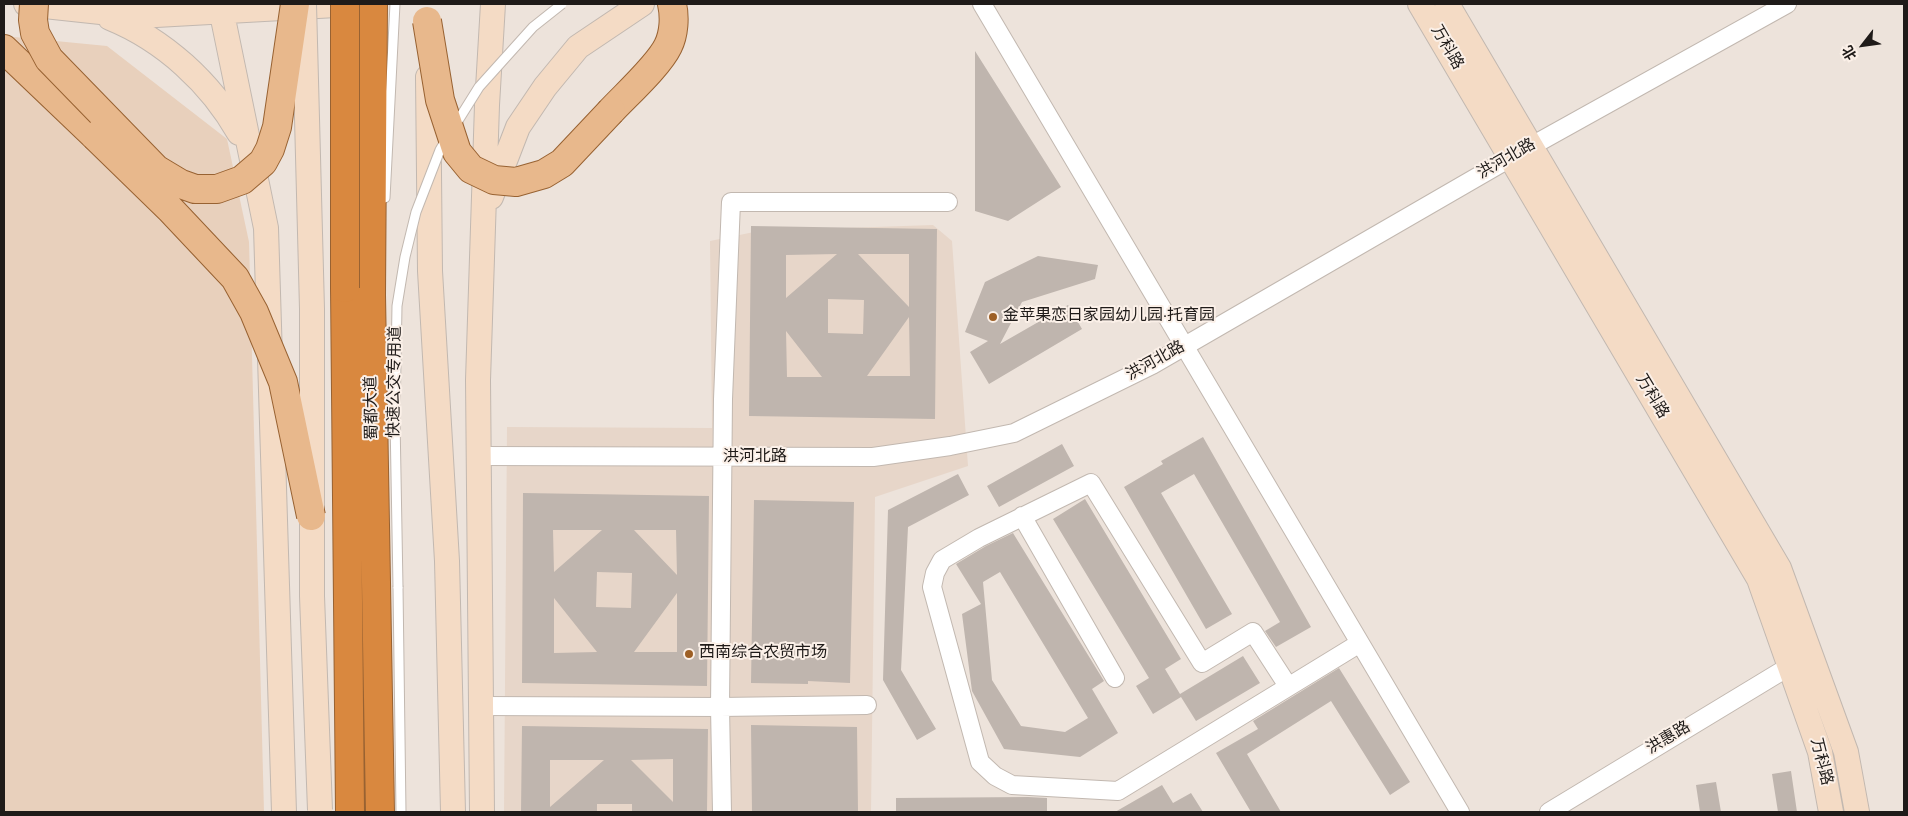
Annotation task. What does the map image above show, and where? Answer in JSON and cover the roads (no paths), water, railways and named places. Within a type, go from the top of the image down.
[{"type":"highway","name":"蜀都大道","points":[[345,4],[345,288],[350,812]]},
{"type":"highway","name":"蜀都大道","points":[[373,4],[376,286],[386,796]]},
{"type":"main road","points":[[26,4],[138,16],[220,7],[354,4]]},
{"type":"main road","points":[[34,4],[33,20],[36,33],[49,59],[156,169],[181,184],[195,189],[217,189],[242,180],[263,162],[270,149],[277,127],[295,4]]},
{"type":"main road","points":[[304,4],[312,309],[312,596],[320,811]]},
{"type":"main road","points":[[482,812],[478,380],[487,105],[493,4]]},
{"type":"main road","points":[[484,218],[518,126],[545,87],[578,48],[642,4]]},
{"type":"main road","points":[[427,12],[440,100],[457,152],[471,169],[494,180],[516,182],[544,174],[562,163],[660,58],[669,46],[673,29],[674,10],[672,4]]},
{"type":"main road","name":"万科路","points":[[1420,4],[1759,579],[1820,752],[1832,812]]},
{"type":"main road","name":"万科路","points":[[1447,4],[1779,568],[1846,752],[1857,812]]},
{"type":"main road","points":[[220,7],[266,228],[284,812]]},
{"type":"main road","points":[[90,10],[130,26],[162,48],[197,77],[226,111],[250,152]]},
{"type":"main road","points":[[427,12],[430,271],[447,561],[453,812]]},
{"type":"main road","points":[[4,49],[170,209],[235,278],[254,312],[283,382],[311,516]]},
{"type":"street","points":[[982,4],[1460,812]]},
{"type":"street","name":"洪河北路","points":[[479,456],[873,457],[950,446],[1014,432],[1152,365],[1530,146],[1787,4]]},
{"type":"street","points":[[722,812],[720,707],[722,458],[732,202],[948,202]]},
{"type":"street","points":[[1288,686],[1253,632],[1202,663],[1091,483],[1022,516],[942,560],[935,573],[932,587],[980,762],[994,776],[1012,785],[1118,791],[1360,643]]},
{"type":"street","points":[[1022,516],[1115,678]]},
{"type":"street","name":"洪惠路","points":[[1549,812],[1790,666]]},
{"type":"street","points":[[481,706],[720,707],[867,705]]},
{"type":"lane","points":[[384,208],[396,4]]},
{"type":"lane","name":"快速公交专用道","points":[[401,812],[395,420],[397,306],[405,257],[416,212],[440,150],[479,88],[533,27],[562,4]]},
{"type":"lane","points":[[386,796],[394,812]]},
{"type":"place","name":"金苹果恋日家园幼儿园·托育园","points":[[993,317]]},
{"type":"place","name":"西南综合农贸市场","points":[[689,654]]}]
